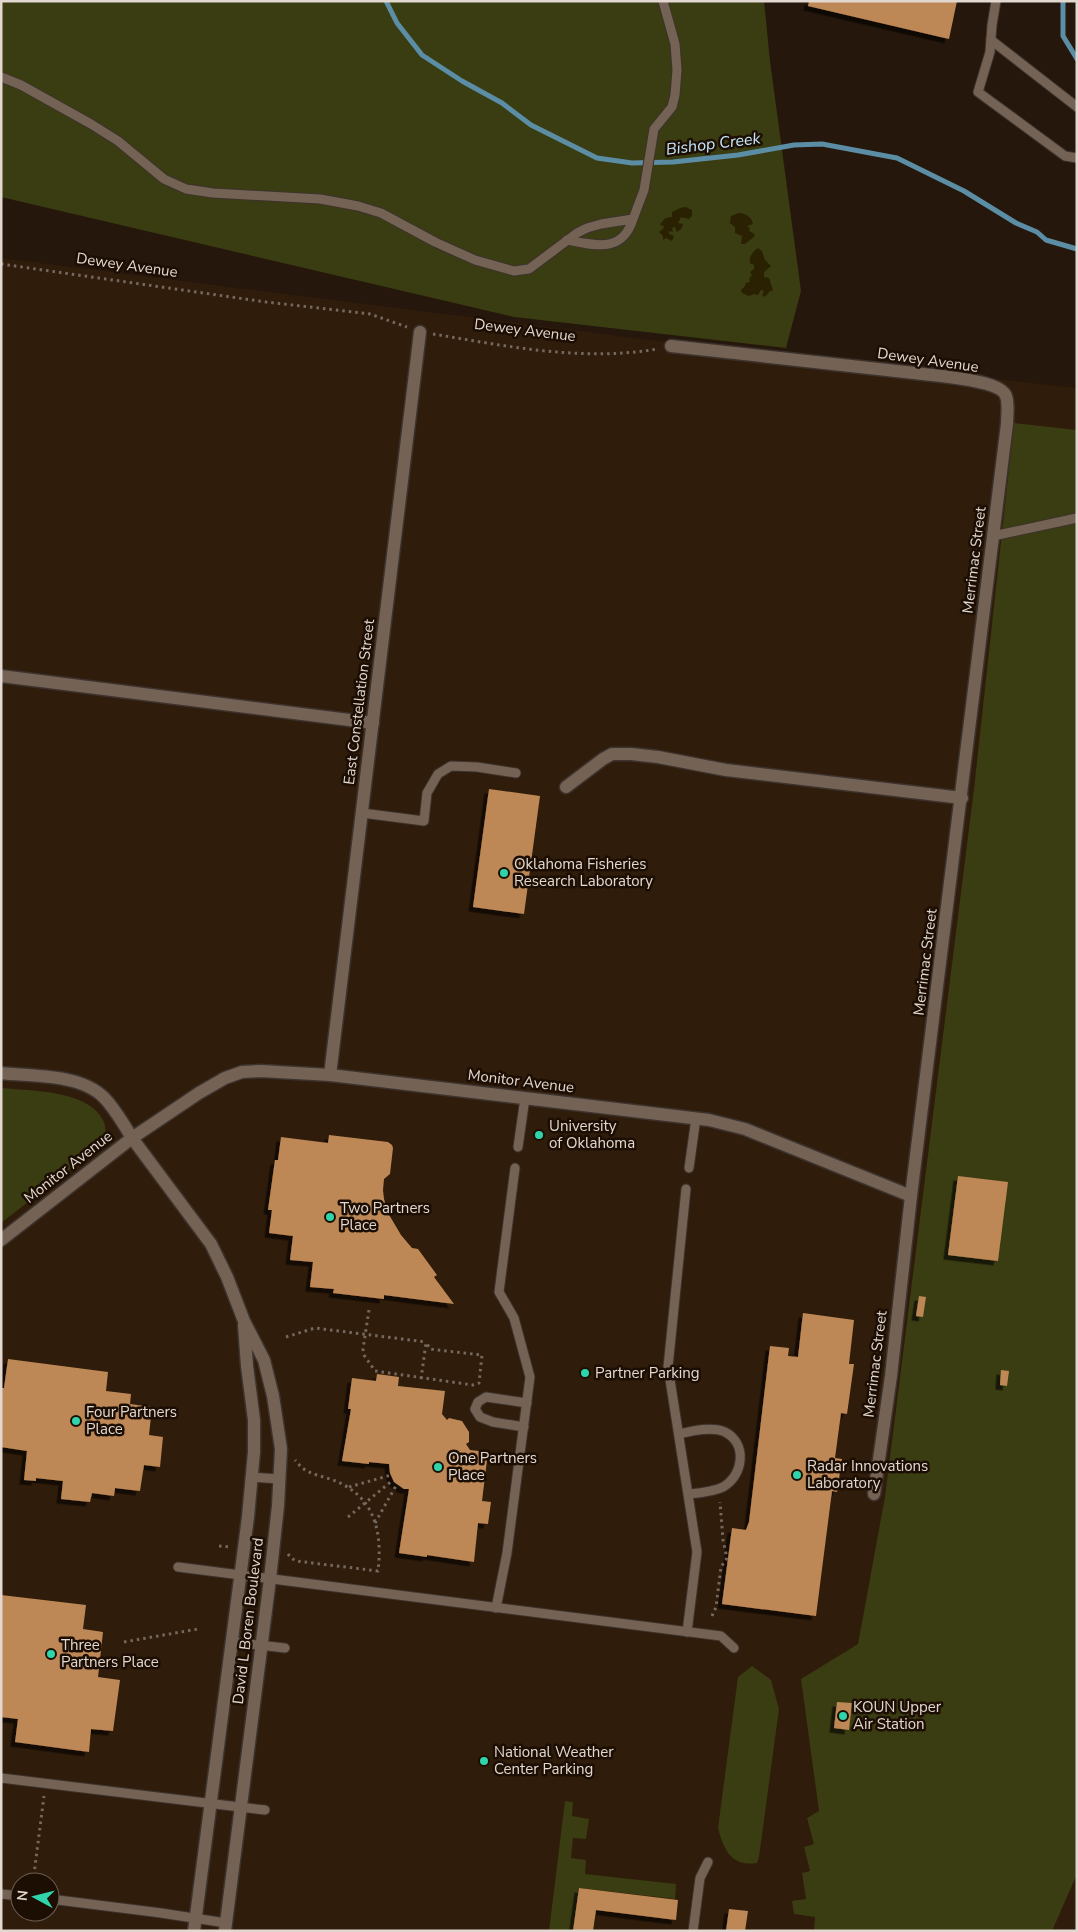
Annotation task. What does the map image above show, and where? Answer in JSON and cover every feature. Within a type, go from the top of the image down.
[{"type":"street","name":"East Constellation Street","points":[[330,1075],[420,332]]},
{"type":"street","name":"Dewey Avenue","points":[[671,346],[941,376],[994,387],[1002,391],[1006,396],[1007,424],[1005,434]]},
{"type":"street","name":"Merrimac Street","points":[[874,1494],[891,1376],[911,1196],[962,798],[1005,434]]},
{"type":"street","points":[[1,676],[373,723]]},
{"type":"street","points":[[566,787],[612,754],[631,754],[658,757],[726,770],[962,798]]},
{"type":"street","name":"Monitor Avenue","points":[[1,1240],[132,1138],[224,1078],[242,1072],[286,1071],[330,1075],[696,1118],[745,1128],[911,1196]]},
{"type":"street","name":"Monitor Avenue","points":[[1,1073],[72,1080],[87,1085],[108,1101],[132,1138]]},
{"type":"street","name":"David L Boren Boulevard","points":[[132,1138],[211,1244],[227,1277],[244,1321],[264,1360],[273,1396],[280,1449],[270,1579],[226,1927]]},
{"type":"street","name":"David L Boren Boulevard","points":[[195,1925],[254,1452],[254,1420],[247,1366],[244,1321]]},
{"type":"lane","points":[[567,240],[603,246],[614,243],[623,237],[630,228],[644,190],[654,129],[672,107],[675,95],[677,70],[675,44],[663,1]]},
{"type":"lane","points":[[996,1],[990,52],[978,92],[1065,156],[1077,158]]},
{"type":"lane","points":[[991,40],[1077,107]]},
{"type":"lane","points":[[1,77],[21,85],[90,124],[118,141],[164,179],[186,189],[213,193],[320,199],[358,206],[381,213],[435,242],[475,260],[514,271],[529,269],[577,233],[600,224],[633,219]]},
{"type":"lane","points":[[993,536],[1077,518]]},
{"type":"lane","points":[[362,813],[424,820],[427,793],[438,774],[452,766],[478,767],[516,773]]},
{"type":"lane","points":[[518,1147],[524,1098]]},
{"type":"lane","points":[[690,1168],[696,1118]]},
{"type":"lane","points":[[496,1608],[507,1553],[530,1378],[514,1318],[499,1292],[515,1168]]},
{"type":"lane","points":[[686,1189],[668,1367],[697,1552],[686,1632]]},
{"type":"lane","points":[[524,1427],[493,1422],[480,1417],[475,1409],[478,1402],[486,1397],[527,1403]]},
{"type":"lane","points":[[679,1434],[708,1429],[725,1432],[738,1445],[740,1454],[740,1466],[737,1475],[729,1483],[721,1488],[689,1494]]},
{"type":"lane","points":[[252,1476],[279,1479]]},
{"type":"lane","points":[[178,1567],[721,1636],[734,1648]]},
{"type":"lane","points":[[231,1642],[285,1648]]},
{"type":"lane","points":[[1,1778],[265,1810]]},
{"type":"lane","points":[[693,1931],[700,1878],[708,1862]]},
{"type":"lane","points":[[60,1900],[161,1912],[195,1925],[226,1927]]},
{"type":"path","name":"Dewey Avenue","points":[[1,264],[266,302],[370,314],[420,332],[498,345],[569,352],[632,353],[671,346]]},
{"type":"path","points":[[369,1310],[363,1349],[364,1355],[375,1371],[473,1386],[478,1383],[482,1355],[430,1349],[426,1342]]},
{"type":"path","points":[[286,1337],[315,1328],[426,1342]]},
{"type":"path","points":[[421,1379],[426,1342]]},
{"type":"path","points":[[291,1558],[296,1561],[378,1571],[380,1538],[365,1503],[348,1487],[331,1478],[311,1473],[302,1468],[294,1456]]},
{"type":"path","points":[[348,1487],[390,1475]]},
{"type":"path","points":[[348,1517],[393,1480]]},
{"type":"path","points":[[375,1524],[397,1484]]},
{"type":"path","points":[[712,1616],[716,1607],[721,1567],[727,1558],[718,1502]]},
{"type":"path","points":[[219,1546],[230,1547]]},
{"type":"path","points":[[124,1642],[198,1629]]},
{"type":"path","points":[[35,1872],[46,1783]]},
{"type":"shaded area","points":[[1,1],[764,1],[770,61],[801,291],[786,348],[514,317],[1,197]]},
{"type":"shaded area","name":"University of Oklahoma","points":[[1,258],[721,349],[1077,388],[1077,1931],[1,1931]]},
{"type":"shaded area","points":[[1014,423],[1077,430],[1077,1874],[1052,1931],[814,1931],[815,1917],[794,1914],[792,1901],[806,1899],[802,1873],[810,1871],[804,1847],[814,1844],[807,1818],[819,1811],[801,1679],[858,1644],[885,1497],[974,789]]},
{"type":"shaded area","points":[[1,1088],[72,1097],[96,1110],[105,1125],[105,1133],[103,1140],[95,1150],[1,1223]]},
{"type":"shaded area","points":[[752,1666],[771,1680],[779,1709],[759,1857],[757,1863],[748,1864],[730,1855],[726,1850],[718,1828],[738,1677]]},
{"type":"shaded area","points":[[565,1801],[573,1802],[572,1816],[589,1819],[586,1839],[573,1838],[571,1858],[586,1860],[585,1874],[676,1884],[675,1899],[579,1888],[573,1931],[549,1931]]},
{"type":"sand","points":[[686,207],[692,210],[692,216],[689,219],[681,217],[678,223],[683,224],[682,228],[677,232],[675,227],[672,228],[673,232],[669,231],[669,234],[674,236],[672,241],[666,238],[663,240],[663,236],[659,232],[664,226],[660,225],[665,219],[672,217],[672,212]]},
{"type":"sand","points":[[739,213],[748,216],[753,224],[747,226],[750,228],[749,231],[755,236],[745,244],[741,244],[742,236],[735,233],[735,227],[730,223],[731,216]]},
{"type":"sand","points":[[758,248],[771,266],[764,272],[764,277],[769,278],[773,290],[765,297],[762,295],[764,291],[761,290],[758,295],[749,296],[742,293],[741,290],[746,283],[750,282],[749,279],[752,275],[750,272],[754,269],[754,265],[750,263],[750,259]]},
{"type":"building","points":[[809,1],[957,1],[949,39],[808,6]]},
{"type":"building","name":"Oklahoma Fisheries Research Laboratory","points":[[489,789],[540,796],[524,914],[473,907]]},
{"type":"building","name":"Two Partners Place","points":[[329,1135],[388,1142],[392,1145],[390,1174],[384,1179],[383,1190],[388,1213],[401,1235],[412,1248],[418,1249],[437,1275],[434,1277],[454,1304],[384,1295],[384,1299],[333,1293],[334,1289],[310,1287],[313,1262],[290,1260],[293,1236],[269,1233],[272,1210],[268,1210],[275,1160],[278,1160],[281,1137],[328,1143]]},
{"type":"building","points":[[958,1176],[1008,1182],[998,1261],[948,1255]]},
{"type":"building","points":[[919,1296],[926,1297],[923,1317],[916,1316]]},
{"type":"building","name":"Radar Innovations Laboratory","points":[[803,1313],[854,1320],[849,1364],[854,1364],[847,1414],[841,1413],[835,1458],[842,1459],[837,1492],[832,1491],[816,1616],[722,1604],[732,1528],[746,1530],[749,1522],[770,1346],[789,1348],[788,1356],[798,1357]]},
{"type":"building","name":"Four Partners Place","points":[[8,1359],[108,1372],[106,1391],[131,1394],[130,1404],[152,1407],[149,1435],[163,1437],[160,1467],[144,1465],[140,1491],[115,1488],[114,1496],[92,1493],[90,1502],[61,1499],[63,1481],[36,1478],[36,1481],[24,1480],[27,1451],[1,1447],[1,1388],[4,1388]]},
{"type":"building","points":[[1001,1370],[1009,1371],[1007,1386],[1000,1385]]},
{"type":"building","name":"One Partners Place","points":[[377,1374],[399,1377],[398,1386],[445,1391],[442,1414],[447,1420],[449,1418],[462,1421],[469,1432],[469,1442],[466,1444],[470,1450],[488,1452],[482,1501],[491,1502],[488,1524],[478,1523],[474,1562],[399,1553],[409,1489],[404,1489],[394,1482],[389,1464],[342,1461],[351,1409],[348,1409],[352,1378],[376,1381]]},
{"type":"building","name":"Three Partners Place","points":[[1,1595],[86,1605],[83,1629],[103,1632],[98,1677],[120,1680],[113,1731],[91,1729],[89,1752],[15,1742],[18,1719],[1,1717]]},
{"type":"building","name":"KOUN Upper Air Station","points":[[837,1702],[852,1703],[849,1730],[834,1728]]},
{"type":"building","points":[[579,1888],[678,1900],[676,1920],[596,1910],[593,1931],[573,1931]]},
{"type":"building","points":[[729,1909],[748,1911],[745,1931],[726,1931]]},
{"type":"waterway","name":"Bishop Creek","points":[[386,1],[397,23],[422,55],[462,81],[502,103],[531,125],[597,158],[632,163],[673,162],[738,155],[794,145],[822,144],[897,158],[964,191],[1016,223],[1037,232],[1046,240],[1077,249]]},
{"type":"waterway","points":[[1063,1],[1063,36],[1077,59]]},
{"type":"place","name":"Oklahoma Fisheries Research Laboratory","points":[[504,873]]},
{"type":"place","name":"University of Oklahoma","points":[[539,1135]]},
{"type":"place","name":"Two Partners Place","points":[[330,1217]]},
{"type":"place","name":"Partner Parking","points":[[585,1373]]},
{"type":"place","name":"Four Partners Place","points":[[76,1421]]},
{"type":"place","name":"One Partners Place","points":[[438,1467]]},
{"type":"place","name":"Radar Innovations Laboratory","points":[[797,1475]]},
{"type":"place","name":"Three Partners Place","points":[[51,1654]]},
{"type":"place","name":"KOUN Upper Air Station","points":[[843,1716]]},
{"type":"place","name":"National Weather Center Parking","points":[[484,1761]]}]
